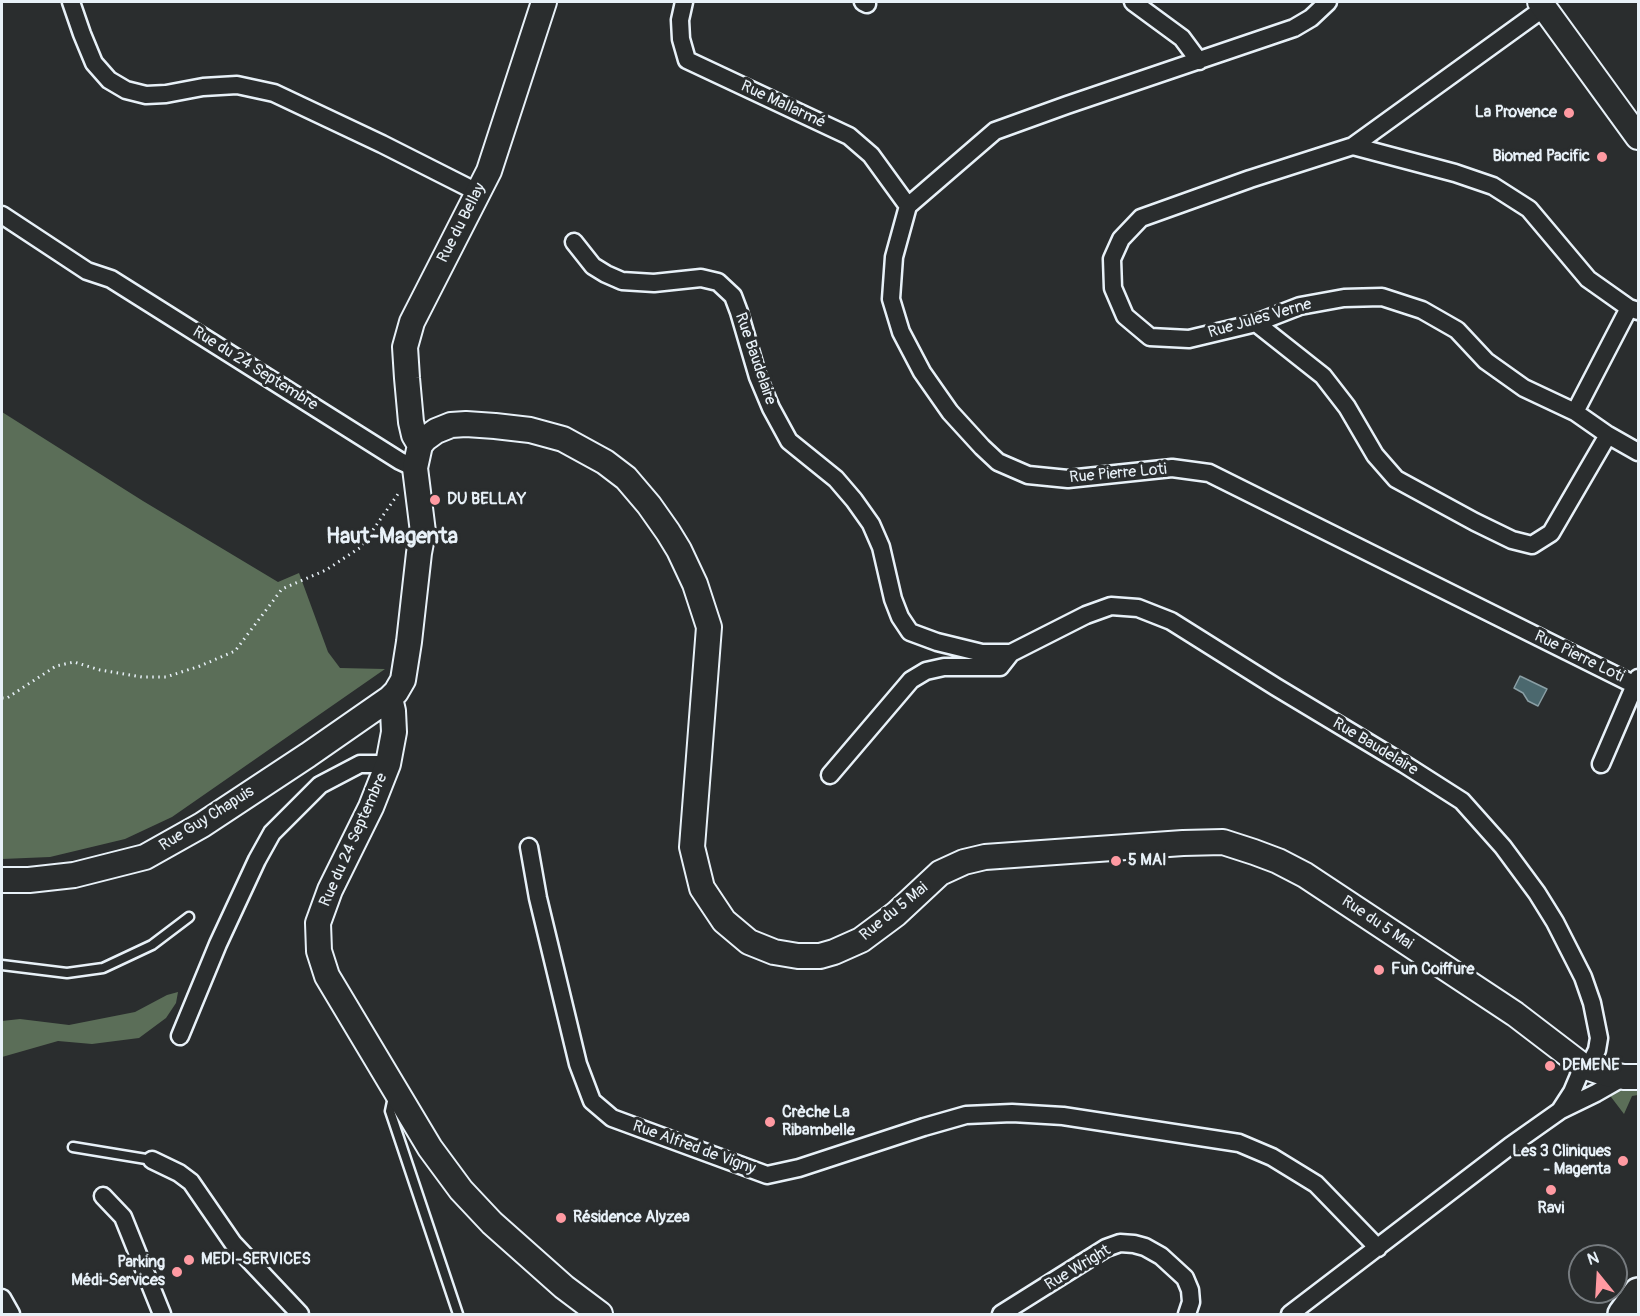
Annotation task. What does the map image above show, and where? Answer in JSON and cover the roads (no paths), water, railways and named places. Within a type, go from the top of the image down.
[{"type":"main road","name":"Rue du Bellay","points":[[418,456],[411,422],[405,347],[411,322],[489,171],[544,2]]},
{"type":"main road","points":[[1542,5],[1638,136]]},
{"type":"main road","name":"Rue du 5 Mai","points":[[418,456],[425,439],[451,425],[466,424],[530,430],[563,439],[605,462],[626,478],[668,532],[696,584],[709,627],[692,847],[702,888],[724,921],[749,942],[774,952],[798,956],[820,956],[834,952],[861,940],[897,914],[940,873],[964,862],[985,857],[1223,842],[1270,858],[1305,875],[1515,1014],[1589,1068]]},
{"type":"main road","points":[[390,698],[403,680],[423,532],[418,456]]},
{"type":"main road","name":"Rue du 24 Septembre","points":[[390,698],[394,732],[388,764],[371,807],[330,890],[318,923],[319,951],[327,976],[430,1148],[461,1190],[492,1223],[556,1280],[600,1314]]},
{"type":"main road","name":"Rue Guy Chapuis","points":[[2,880],[29,880],[74,875],[145,857],[202,825],[390,698]]},
{"type":"main road","points":[[1589,1068],[1631,1077]]},
{"type":"main road","points":[[1622,1314],[1638,1292]]},
{"type":"street","points":[[71,2],[94,63],[109,80],[126,90],[146,95],[166,94],[202,87],[237,86],[274,93],[477,192]]},
{"type":"street","name":"Rue Mallarmé","points":[[684,2],[680,30],[687,60],[849,136],[871,155],[908,206]]},
{"type":"street","points":[[1133,2],[1182,38],[1199,61]]},
{"type":"street","points":[[908,206],[995,131],[1294,28],[1311,18],[1328,2]]},
{"type":"street","name":"Rue Jules Verne","points":[[1542,5],[1353,146],[1250,179],[1141,218],[1121,238],[1112,259],[1113,288],[1125,316],[1150,337],[1189,339],[1256,323],[1300,306],[1344,298],[1382,297],[1422,309],[1457,330],[1486,361],[1524,388],[1575,412],[1638,452]]},
{"type":"street","points":[[1353,146],[1455,173],[1493,186],[1529,209],[1588,279],[1634,310],[1575,412]]},
{"type":"street","name":"Rue Pierre Loti","points":[[908,206],[894,257],[891,299],[901,332],[922,372],[950,412],[998,462],[1028,475],[1068,479],[1172,468],[1209,473],[1637,681]]},
{"type":"street","name":"Rue du 24 Septembre","points":[[2,215],[87,271],[111,279],[400,461],[418,456]]},
{"type":"street","name":"Rue Baudelaire","points":[[574,242],[593,266],[622,281],[654,283],[701,278],[718,282],[733,296],[758,376],[771,408],[789,441],[836,479],[871,524],[881,547],[893,599],[900,617],[910,632],[937,642],[982,653],[1011,653]]},
{"type":"street","points":[[1256,323],[1323,376],[1347,407],[1375,455],[1396,479],[1512,540],[1532,544],[1551,533],[1608,435]]},
{"type":"street","name":"Rue Baudelaire","points":[[830,775],[911,680],[926,671],[944,667],[1000,667],[1011,653],[1086,615],[1111,606],[1138,608],[1171,621],[1462,801],[1503,847],[1537,893],[1583,976],[1592,1003],[1599,1038],[1597,1050],[1589,1068]]},
{"type":"street","points":[[1601,764],[1637,681]]},
{"type":"street","points":[[180,1036],[256,860],[272,833],[320,785],[360,764],[388,764]]},
{"type":"street","name":"Rue Alfred de Vigny","points":[[529,847],[538,898],[578,1064],[592,1101],[612,1118],[767,1175],[799,1168],[966,1115],[1012,1113],[1063,1116],[1239,1143],[1272,1157],[1316,1184],[1378,1248]]},
{"type":"street","points":[[1586,1098],[1594,1081],[1589,1068]]},
{"type":"street","points":[[1561,1110],[1589,1068]]},
{"type":"street","points":[[1290,1314],[1510,1146],[1561,1110],[1631,1077]]},
{"type":"street","points":[[152,1160],[179,1173],[191,1182],[233,1243],[300,1314]]},
{"type":"street","points":[[103,1196],[123,1217],[162,1314]]},
{"type":"street","name":"Rue Wright","points":[[1001,1314],[1014,1308],[1106,1248],[1120,1243],[1145,1247],[1161,1256],[1185,1278],[1190,1290],[1191,1302],[1187,1314]]},
{"type":"street","points":[[2,1298],[11,1314]]},
{"type":"lane","points":[[2,965],[67,973],[103,968],[152,945],[189,917]]},
{"type":"lane","points":[[395,1090],[390,1111],[458,1314]]},
{"type":"lane","points":[[73,1148],[152,1160]]},
{"type":"water","points":[[1520,676],[1547,689],[1538,706],[1528,701],[1523,693],[1514,688]]},
{"type":"place","name":"La Provence","points":[[1569,113]]},
{"type":"place","name":"Biomed Pacific","points":[[1602,157]]},
{"type":"place","name":"DU BELLAY","points":[[435,500]]},
{"type":"place","name":"5 MAI","points":[[1116,861]]},
{"type":"place","name":"Fun Coiffure","points":[[1379,970]]},
{"type":"place","name":"DEMENE","points":[[1550,1066]]},
{"type":"place","name":"Crèche La Ribambelle","points":[[770,1122]]},
{"type":"place","name":"Les 3 Cliniques - Magenta","points":[[1623,1161]]},
{"type":"place","name":"Ravi","points":[[1551,1190]]},
{"type":"place","name":"Résidence Alyzea","points":[[561,1218]]},
{"type":"place","name":"MEDI-SERVICES","points":[[189,1260]]},
{"type":"place","name":"Parking Médi-Services","points":[[177,1272]]},
{"type":"district","name":"Haut-Magenta","points":[[392,537]]}]
